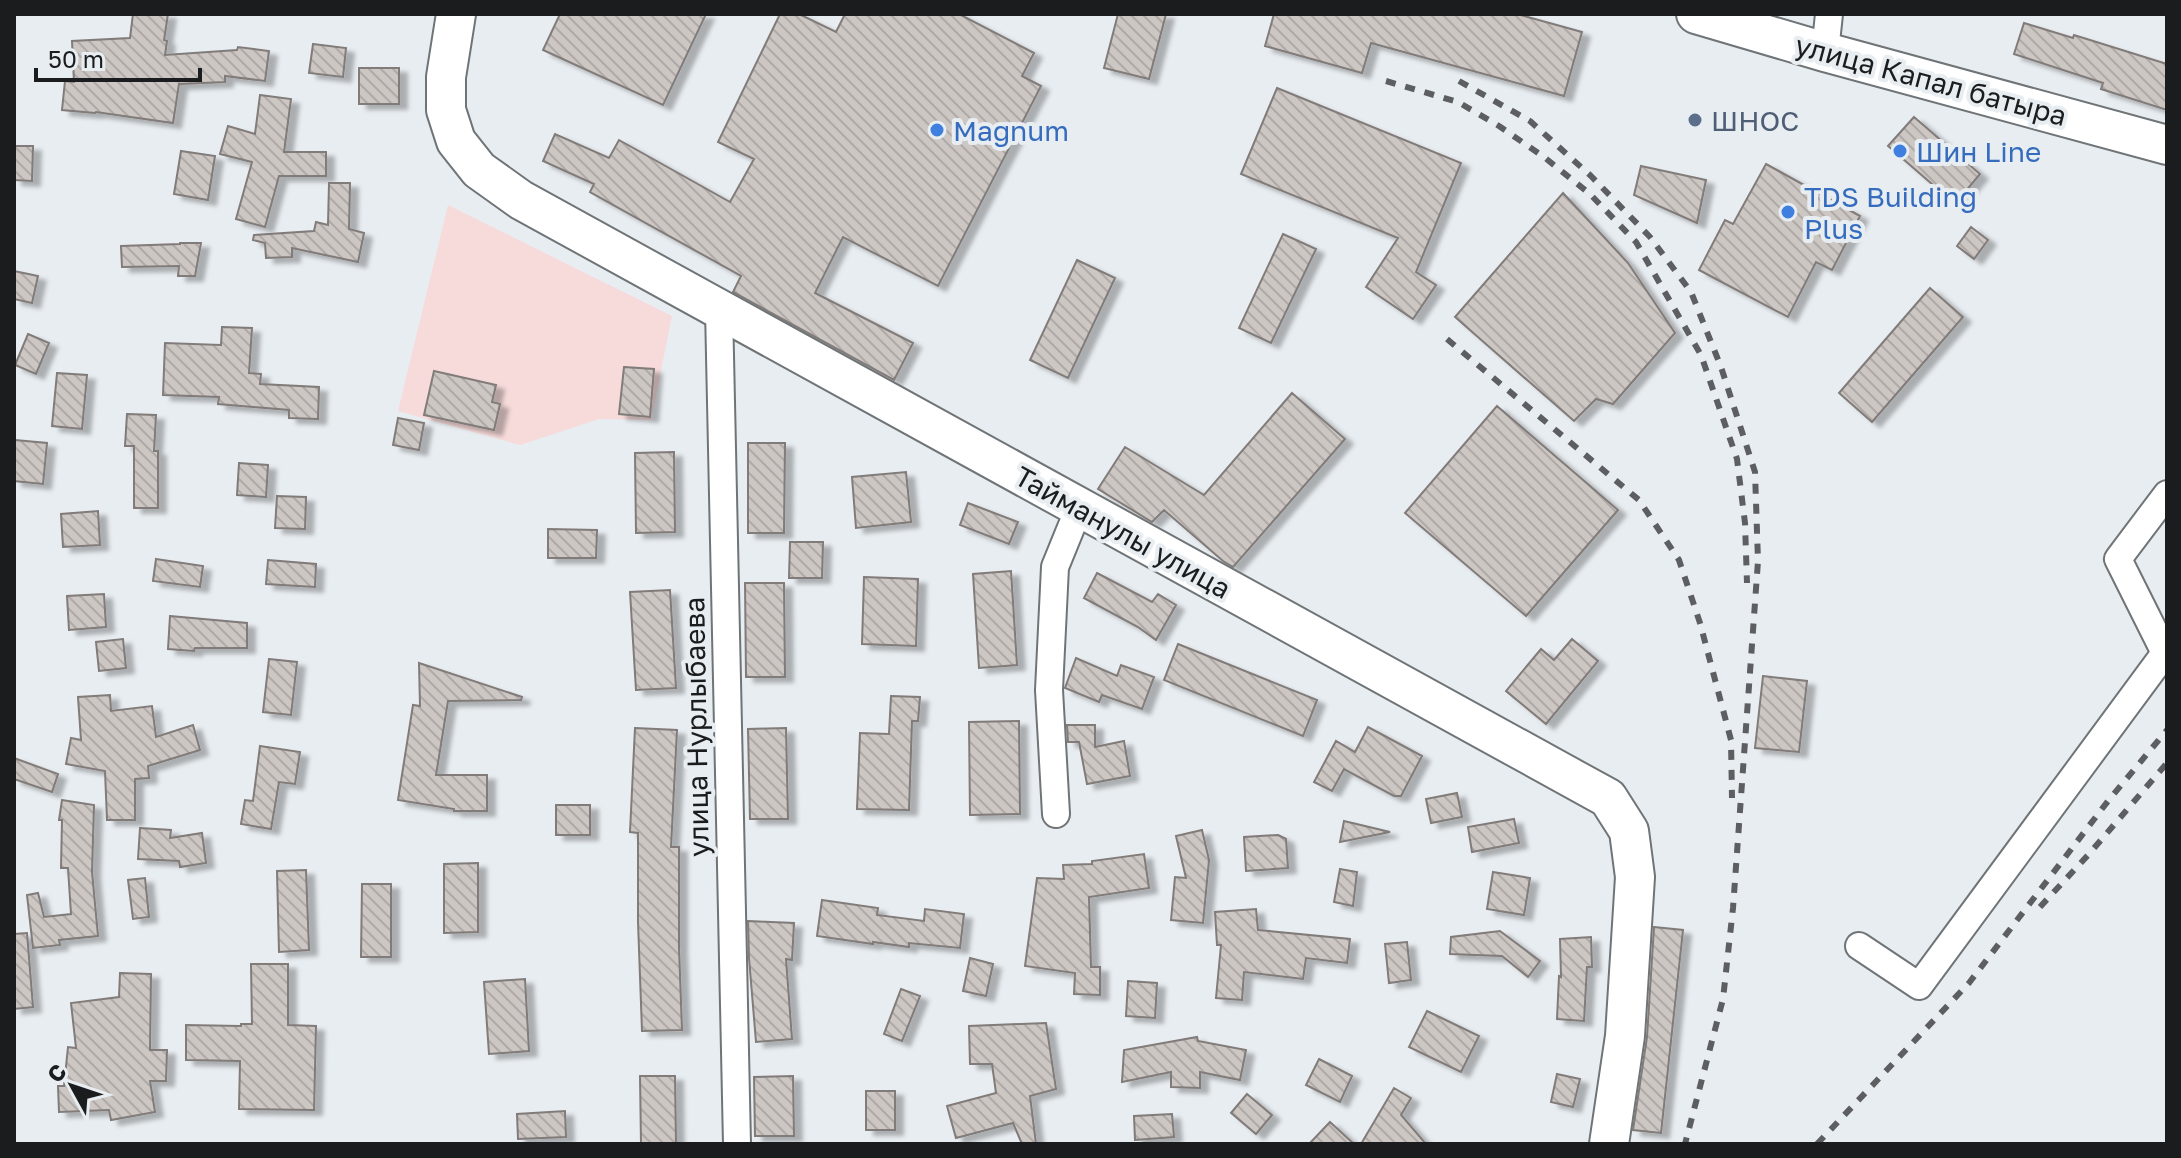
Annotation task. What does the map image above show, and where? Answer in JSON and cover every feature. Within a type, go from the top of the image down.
[{"type":"street","name":"Тайманулы улица","points":[[456,14],[447,66],[446,110],[456,141],[479,170],[521,200],[1608,798],[1629,831],[1635,877],[1625,1036],[1603,1138]]},
{"type":"street","name":"улица Капал батыра","points":[[1696,14],[2167,145]]},
{"type":"street","points":[[1825,52],[1829,14]]},
{"type":"street","name":"улица Нурлыбаева","points":[[719,309],[737,1144]]},
{"type":"street","points":[[1859,946],[1919,986],[2165,653],[2118,559],[2167,494]]},
{"type":"street","points":[[1056,814],[1049,690],[1055,567],[1079,508]]},
{"type":"shaded area","points":[[448,205],[672,316],[651,420],[599,419],[520,445],[398,411]]},
{"type":"building","points":[[133,14],[168,14],[165,55],[237,50],[238,47],[269,51],[265,81],[225,76],[225,82],[179,84],[173,123],[62,110],[65,81],[74,82],[72,41],[130,38]]},
{"type":"building","points":[[560,14],[706,14],[663,105],[543,50]]},
{"type":"building","points":[[780,14],[799,14],[836,32],[845,14],[959,14],[1034,53],[1022,76],[1041,86],[938,286],[843,237],[815,293],[913,343],[894,380],[733,292],[741,276],[590,192],[594,184],[543,161],[555,134],[609,158],[619,140],[730,202],[754,159],[718,142]]},
{"type":"building","points":[[1118,14],[1166,14],[1149,79],[1104,68]]},
{"type":"building","points":[[1274,14],[1517,14],[1582,32],[1564,96],[1371,43],[1362,73],[1265,46]]},
{"type":"building","points":[[2024,23],[2167,64],[2167,110],[2101,89],[2103,83],[2014,54]]},
{"type":"building","points":[[313,44],[346,48],[343,77],[309,73]]},
{"type":"building","points":[[359,68],[399,68],[399,104],[359,104]]},
{"type":"building","points":[[1277,88],[1461,163],[1416,272],[1436,285],[1413,319],[1366,287],[1398,238],[1241,174]]},
{"type":"building","points":[[260,95],[291,99],[284,152],[326,152],[326,176],[279,176],[265,227],[236,219],[252,162],[220,154],[228,126],[255,134]]},
{"type":"building","points":[[1914,117],[1980,174],[1955,204],[1888,146]]},
{"type":"building","points":[[14,146],[33,146],[32,181],[14,180]]},
{"type":"building","points":[[181,151],[215,156],[208,200],[174,194]]},
{"type":"building","points":[[1766,164],[1860,216],[1832,270],[1816,262],[1788,317],[1699,270],[1725,220],[1733,224]]},
{"type":"building","points":[[1641,166],[1706,180],[1697,223],[1634,195]]},
{"type":"building","points":[[329,183],[350,183],[349,229],[364,233],[358,262],[292,248],[292,257],[266,258],[265,243],[253,240],[254,235],[314,231],[316,222],[328,225]]},
{"type":"building","points":[[1563,193],[1628,263],[1675,333],[1613,404],[1596,399],[1574,421],[1455,317]]},
{"type":"building","points":[[1971,227],[1988,240],[1974,259],[1957,246]]},
{"type":"building","points":[[1283,234],[1316,249],[1271,343],[1239,328]]},
{"type":"building","points":[[201,243],[195,276],[178,276],[179,266],[122,267],[121,246]]},
{"type":"building","points":[[1077,260],[1115,278],[1068,378],[1030,360]]},
{"type":"building","points":[[14,271],[38,276],[32,303],[14,299]]},
{"type":"building","points":[[1930,288],[1963,317],[1872,422],[1839,393]]},
{"type":"building","points":[[222,327],[252,328],[249,373],[261,374],[260,384],[319,387],[318,419],[289,418],[289,410],[218,404],[219,397],[163,395],[165,343],[221,345]]},
{"type":"building","points":[[28,334],[49,343],[36,374],[15,365]]},
{"type":"building","points":[[624,367],[654,369],[650,417],[619,414]]},
{"type":"building","points":[[434,371],[496,385],[492,402],[500,404],[494,430],[424,415]]},
{"type":"building","points":[[57,373],[87,375],[82,429],[52,426]]},
{"type":"building","points":[[1292,393],[1345,439],[1233,567],[1164,510],[1152,522],[1098,489],[1125,447],[1204,495]]},
{"type":"building","points":[[1497,406],[1618,510],[1526,616],[1405,513]]},
{"type":"building","points":[[127,414],[156,415],[154,451],[158,451],[158,508],[134,508],[134,446],[125,446]]},
{"type":"building","points":[[398,418],[424,423],[419,450],[393,445]]},
{"type":"building","points":[[15,440],[47,443],[43,484],[14,481]]},
{"type":"building","points":[[748,443],[785,443],[784,533],[748,533]]},
{"type":"building","points":[[674,452],[675,532],[636,533],[635,453]]},
{"type":"building","points":[[239,463],[268,465],[266,497],[237,495]]},
{"type":"building","points":[[906,472],[911,522],[856,528],[852,477]]},
{"type":"building","points":[[277,496],[306,497],[305,529],[275,528]]},
{"type":"building","points":[[968,503],[1018,522],[1009,544],[960,525]]},
{"type":"building","points":[[98,511],[100,545],[63,547],[61,514]]},
{"type":"building","points":[[548,529],[597,530],[596,558],[548,558]]},
{"type":"building","points":[[790,542],[823,542],[822,578],[789,578]]},
{"type":"building","points":[[156,559],[203,566],[200,587],[153,581]]},
{"type":"building","points":[[268,560],[316,564],[315,587],[266,584]]},
{"type":"building","points":[[1011,571],[1017,665],[979,668],[973,574]]},
{"type":"building","points":[[1097,573],[1152,602],[1158,594],[1176,605],[1156,640],[1084,598]]},
{"type":"building","points":[[864,577],[918,579],[916,646],[862,644]]},
{"type":"building","points":[[745,583],[784,583],[785,677],[746,677]]},
{"type":"building","points":[[670,590],[676,688],[636,690],[630,592]]},
{"type":"building","points":[[104,594],[106,627],[69,630],[67,596]]},
{"type":"building","points":[[170,616],[247,623],[247,648],[168,649]]},
{"type":"building","points":[[123,639],[126,668],[99,671],[96,642]]},
{"type":"building","points":[[1572,639],[1598,661],[1546,724],[1506,691],[1541,649],[1554,660]]},
{"type":"building","points":[[1178,644],[1317,700],[1303,736],[1164,680]]},
{"type":"building","points":[[1076,658],[1117,676],[1121,665],[1154,677],[1142,709],[1102,695],[1099,702],[1065,688]]},
{"type":"building","points":[[269,659],[297,662],[291,715],[263,712]]},
{"type":"building","points":[[419,663],[522,697],[521,700],[448,701],[436,775],[487,775],[487,811],[454,811],[398,800],[413,705],[420,706]]},
{"type":"building","points":[[1763,676],[1807,681],[1799,752],[1755,748]]},
{"type":"building","points":[[110,695],[111,711],[152,706],[156,737],[193,725],[200,750],[148,766],[149,778],[135,779],[135,820],[107,820],[105,771],[66,764],[71,738],[81,740],[78,697]]},
{"type":"building","points":[[891,696],[920,697],[918,721],[912,721],[909,810],[857,809],[860,733],[889,734]]},
{"type":"building","points":[[1019,721],[1020,814],[970,815],[969,722]]},
{"type":"building","points":[[1067,725],[1095,725],[1095,747],[1124,741],[1130,776],[1087,784],[1079,742],[1068,742]]},
{"type":"building","points":[[1368,727],[1422,756],[1401,796],[1394,796],[1344,769],[1332,791],[1314,782],[1336,741],[1355,752]]},
{"type":"building","points":[[635,728],[677,730],[671,847],[679,847],[682,1030],[642,1031],[638,833],[630,832]]},
{"type":"building","points":[[786,728],[788,819],[750,819],[748,729]]},
{"type":"building","points":[[260,746],[300,752],[295,784],[279,782],[271,829],[241,824],[245,800],[253,801]]},
{"type":"building","points":[[14,758],[58,774],[52,792],[14,779]]},
{"type":"building","points":[[1457,793],[1462,817],[1431,823],[1426,799]]},
{"type":"building","points":[[62,800],[94,805],[92,872],[98,936],[59,940],[60,945],[33,948],[27,895],[38,893],[44,917],[71,914],[68,868],[61,868],[62,820],[59,820]]},
{"type":"building","points":[[556,805],[590,805],[590,835],[556,835]]},
{"type":"building","points":[[1514,819],[1519,843],[1472,852],[1468,827]]},
{"type":"building","points":[[1344,821],[1390,832],[1340,842]]},
{"type":"building","points":[[140,828],[171,830],[170,838],[202,833],[206,863],[180,867],[179,861],[138,859]]},
{"type":"building","points":[[1202,830],[1209,860],[1203,923],[1171,920],[1175,877],[1186,878],[1176,836]]},
{"type":"building","points":[[1278,835],[1286,839],[1288,868],[1246,871],[1244,837]]},
{"type":"building","points":[[1144,854],[1149,888],[1089,897],[1091,967],[1100,967],[1100,995],[1074,994],[1075,973],[1025,966],[1037,878],[1064,879],[1063,865],[1092,864],[1092,861]]},
{"type":"building","points":[[478,863],[478,932],[444,933],[444,864]]},
{"type":"building","points":[[1340,869],[1357,872],[1353,906],[1334,902]]},
{"type":"building","points":[[306,870],[309,950],[279,952],[277,871]]},
{"type":"building","points":[[1493,872],[1530,878],[1524,915],[1487,909]]},
{"type":"building","points":[[145,878],[149,917],[133,919],[128,880]]},
{"type":"building","points":[[362,884],[391,884],[391,957],[361,957]]},
{"type":"building","points":[[822,900],[878,908],[877,915],[924,921],[925,909],[964,914],[960,948],[909,943],[909,947],[873,944],[817,936]]},
{"type":"building","points":[[1256,909],[1258,930],[1350,939],[1347,963],[1306,958],[1303,979],[1244,972],[1242,1000],[1216,998],[1221,945],[1217,945],[1215,912]]},
{"type":"building","points":[[748,921],[794,923],[792,960],[786,959],[792,1039],[756,1042]]},
{"type":"building","points":[[1654,927],[1683,930],[1661,1133],[1633,1130],[1647,1037]]},
{"type":"building","points":[[1500,931],[1540,961],[1528,977],[1502,956],[1450,954],[1451,937]]},
{"type":"building","points":[[27,933],[33,1007],[14,1009],[14,934]]},
{"type":"building","points":[[1591,937],[1592,967],[1587,967],[1584,1021],[1557,1019],[1561,977],[1560,939]]},
{"type":"building","points":[[1407,942],[1411,980],[1389,983],[1385,944]]},
{"type":"building","points":[[970,958],[993,964],[986,996],[963,991]]},
{"type":"building","points":[[251,964],[288,964],[288,1025],[316,1026],[314,1110],[239,1109],[240,1061],[186,1060],[186,1025],[252,1024]]},
{"type":"building","points":[[120,973],[151,974],[150,1050],[167,1050],[166,1081],[150,1081],[155,1112],[111,1120],[109,1110],[59,1112],[58,1086],[64,1086],[68,1047],[76,1048],[71,1003],[119,997]]},
{"type":"building","points":[[525,979],[529,1051],[489,1054],[484,982]]},
{"type":"building","points":[[1128,981],[1157,983],[1155,1018],[1126,1016]]},
{"type":"building","points":[[901,989],[920,996],[902,1041],[884,1034]]},
{"type":"building","points":[[1427,1011],[1479,1036],[1461,1072],[1409,1047]]},
{"type":"building","points":[[1046,1023],[1056,1089],[1030,1096],[1036,1144],[1022,1144],[1013,1123],[956,1138],[947,1106],[996,1093],[992,1064],[970,1064],[969,1026]]},
{"type":"building","points":[[1197,1037],[1198,1041],[1246,1050],[1240,1080],[1200,1072],[1200,1088],[1171,1087],[1171,1072],[1122,1082],[1124,1050]]},
{"type":"building","points":[[1319,1059],[1352,1076],[1340,1102],[1306,1085]]},
{"type":"building","points":[[1557,1074],[1580,1079],[1573,1107],[1551,1102]]},
{"type":"building","points":[[640,1076],[675,1076],[676,1144],[641,1144]]},
{"type":"building","points":[[793,1076],[794,1136],[755,1136],[754,1077]]},
{"type":"building","points":[[1394,1088],[1411,1098],[1401,1115],[1426,1144],[1361,1144]]},
{"type":"building","points":[[866,1091],[895,1091],[895,1130],[866,1130]]},
{"type":"building","points":[[1247,1094],[1272,1115],[1256,1134],[1231,1113]]},
{"type":"building","points":[[565,1111],[566,1137],[518,1139],[517,1114]]},
{"type":"building","points":[[1172,1114],[1174,1137],[1135,1140],[1134,1116]]},
{"type":"building","points":[[1330,1122],[1354,1144],[1309,1144]]},
{"type":"railway","points":[[1386,81],[1458,102],[1499,126],[1590,194],[1636,242],[1701,355],[1737,459],[1745,523],[1747,583]]},
{"type":"railway","points":[[1459,81],[1530,121],[1591,176],[1650,237],[1691,292],[1721,367],[1755,472],[1758,561],[1733,908],[1723,999],[1685,1144]]},
{"type":"railway","points":[[1447,339],[1639,500],[1679,560],[1700,623],[1731,740],[1732,798]]},
{"type":"railway","points":[[1817,1144],[1969,983],[2108,801],[2167,730]]},
{"type":"railway","points":[[2040,907],[2167,763]]},
{"type":"place","name":"ШНОС","points":[[1695,120]]},
{"type":"place","name":"Magnum","points":[[937,130]]},
{"type":"place","name":"Шин Line","points":[[1900,151]]},
{"type":"place","name":"TDS Building Plus","points":[[1788,212]]}]
